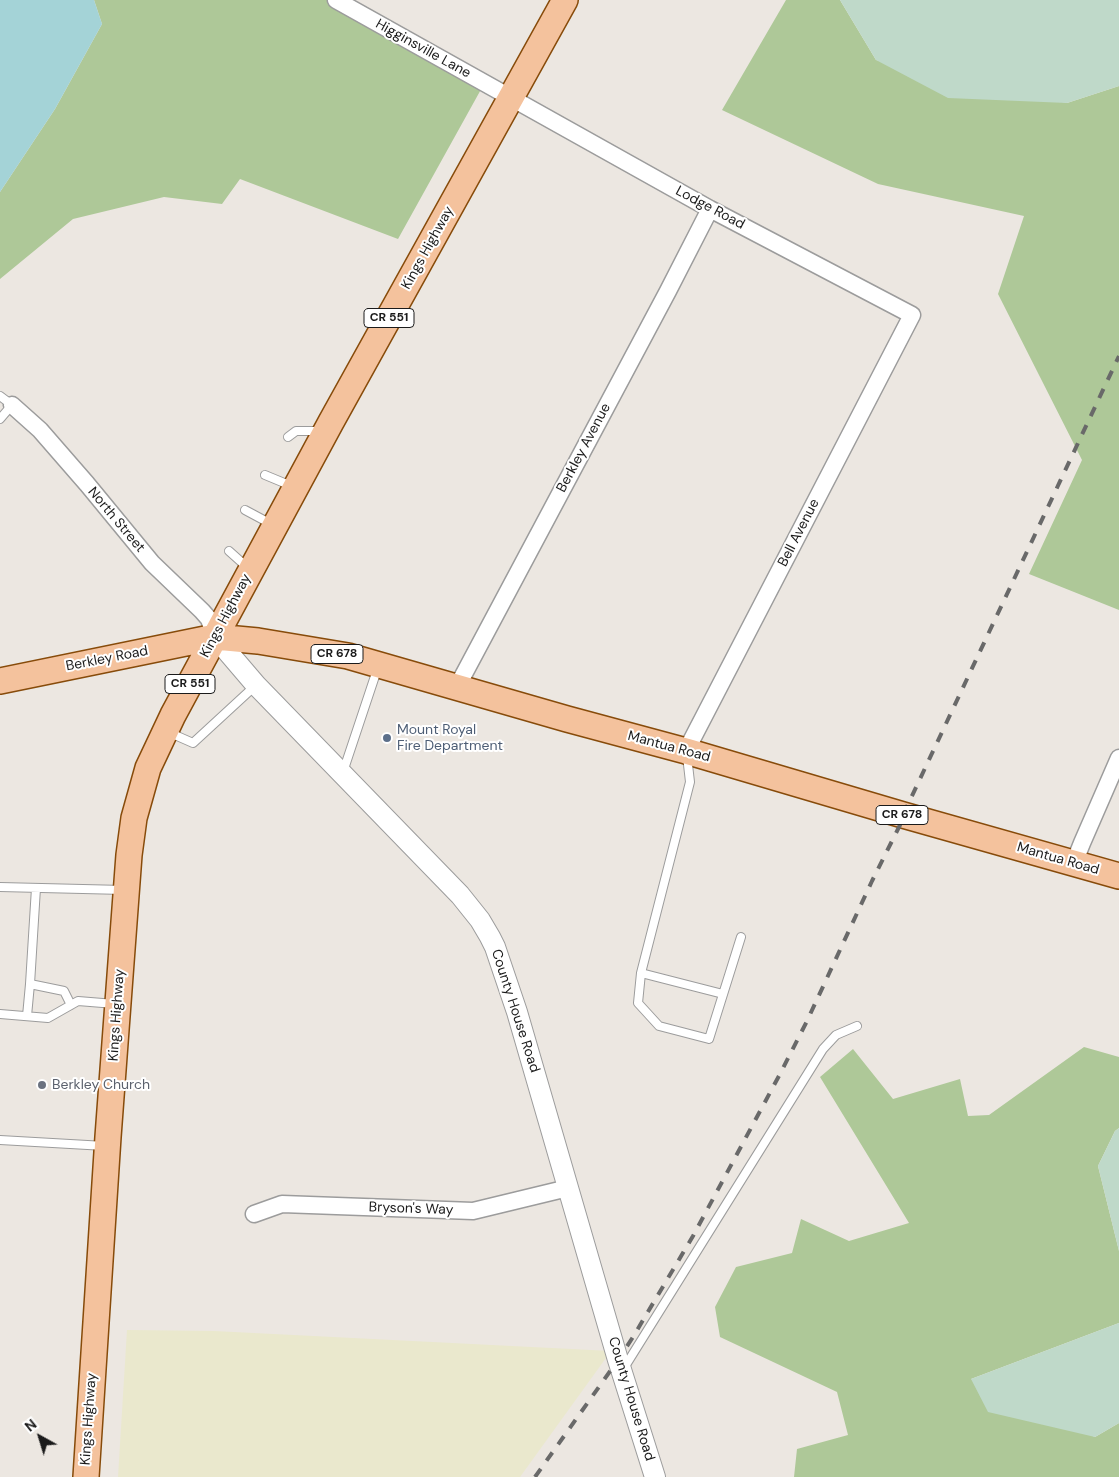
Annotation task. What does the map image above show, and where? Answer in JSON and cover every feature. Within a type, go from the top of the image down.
[{"type":"main road","name":"Kings Highway","points":[[86,1477],[107,1146],[129,855],[134,818],[148,768],[165,731],[326,431],[565,0]]},
{"type":"main road","name":"Mantua Road","points":[[215,637],[258,641],[348,656],[379,664],[1119,876]]},
{"type":"main road","name":"Berkley Road","points":[[0,681],[215,637]]},
{"type":"street","name":"Higginsville Lane","points":[[336,0],[511,97]]},
{"type":"street","name":"Lodge Road","points":[[511,97],[614,156],[912,315]]},
{"type":"street","name":"Berkley Avenue","points":[[457,687],[668,291],[710,208]]},
{"type":"street","name":"Bell Avenue","points":[[686,751],[912,315]]},
{"type":"street","name":"North Street","points":[[3,410],[40,430],[152,563],[202,610],[209,619],[215,637]]},
{"type":"street","name":"County House Road","points":[[215,637],[256,685],[460,895],[480,920],[490,937],[517,1012],[622,1372],[655,1477]]},
{"type":"street","points":[[1074,863],[1119,758]]},
{"type":"street","name":"Bryson's Way","points":[[254,1214],[282,1204],[473,1211],[568,1188]]},
{"type":"lane","points":[[288,437],[296,431],[326,431]]},
{"type":"lane","points":[[265,475],[296,487]]},
{"type":"lane","points":[[245,510],[275,526]]},
{"type":"lane","points":[[229,551],[250,571]]},
{"type":"lane","points":[[342,774],[379,664]]},
{"type":"lane","points":[[165,731],[193,743],[256,685]]},
{"type":"lane","points":[[686,751],[690,782],[641,973],[638,1003],[658,1026],[710,1039],[741,937]]},
{"type":"lane","points":[[0,887],[126,890]]},
{"type":"lane","points":[[27,1016],[36,888]]},
{"type":"lane","points":[[641,973],[723,994]]},
{"type":"lane","points":[[30,984],[64,990],[71,1005]]},
{"type":"lane","points":[[0,1014],[48,1018],[78,1001],[117,1004]]},
{"type":"lane","points":[[622,1372],[823,1049],[836,1035],[857,1026]]},
{"type":"lane","points":[[0,1140],[107,1146]]},
{"type":"shaded area","points":[[127,1330],[214,1331],[611,1351],[520,1477],[118,1477]]},
{"type":"green space","points":[[94,0],[330,0],[484,84],[398,239],[240,179],[222,204],[164,197],[73,219],[0,279],[0,192],[55,109],[102,24]]},
{"type":"green space","points":[[786,0],[840,0],[876,60],[1067,103],[1119,86],[1119,610],[1029,574],[1082,460],[998,294],[1024,216],[878,184],[722,110]]},
{"type":"green space","points":[[840,0],[1119,0],[1119,86],[1067,103],[948,98],[876,60]]},
{"type":"green space","points":[[1084,1047],[1119,1057],[1119,1128],[1115,1131],[1098,1166],[1119,1251],[1119,1323],[971,1379],[1095,1437],[1119,1423],[1119,1477],[794,1477],[797,1449],[848,1435],[837,1392],[720,1337],[715,1307],[736,1267],[792,1253],[801,1219],[849,1241],[909,1223],[820,1077],[853,1049],[893,1099],[960,1079],[968,1116],[989,1115]]},
{"type":"green space","points":[[1119,1128],[1119,1251],[1098,1166],[1115,1131]]},
{"type":"green space","points":[[1119,1323],[1119,1423],[1095,1437],[988,1412],[971,1379]]},
{"type":"water","points":[[0,0],[94,0],[102,24],[55,109],[0,192]]},
{"type":"railway","points":[[535,1477],[633,1337],[693,1236],[780,1074],[900,825],[903,815],[1119,356]]},
{"type":"place","name":"Mount Royal Fire Department","points":[[387,738]]},
{"type":"place","name":"Berkley Church","points":[[42,1085]]}]
